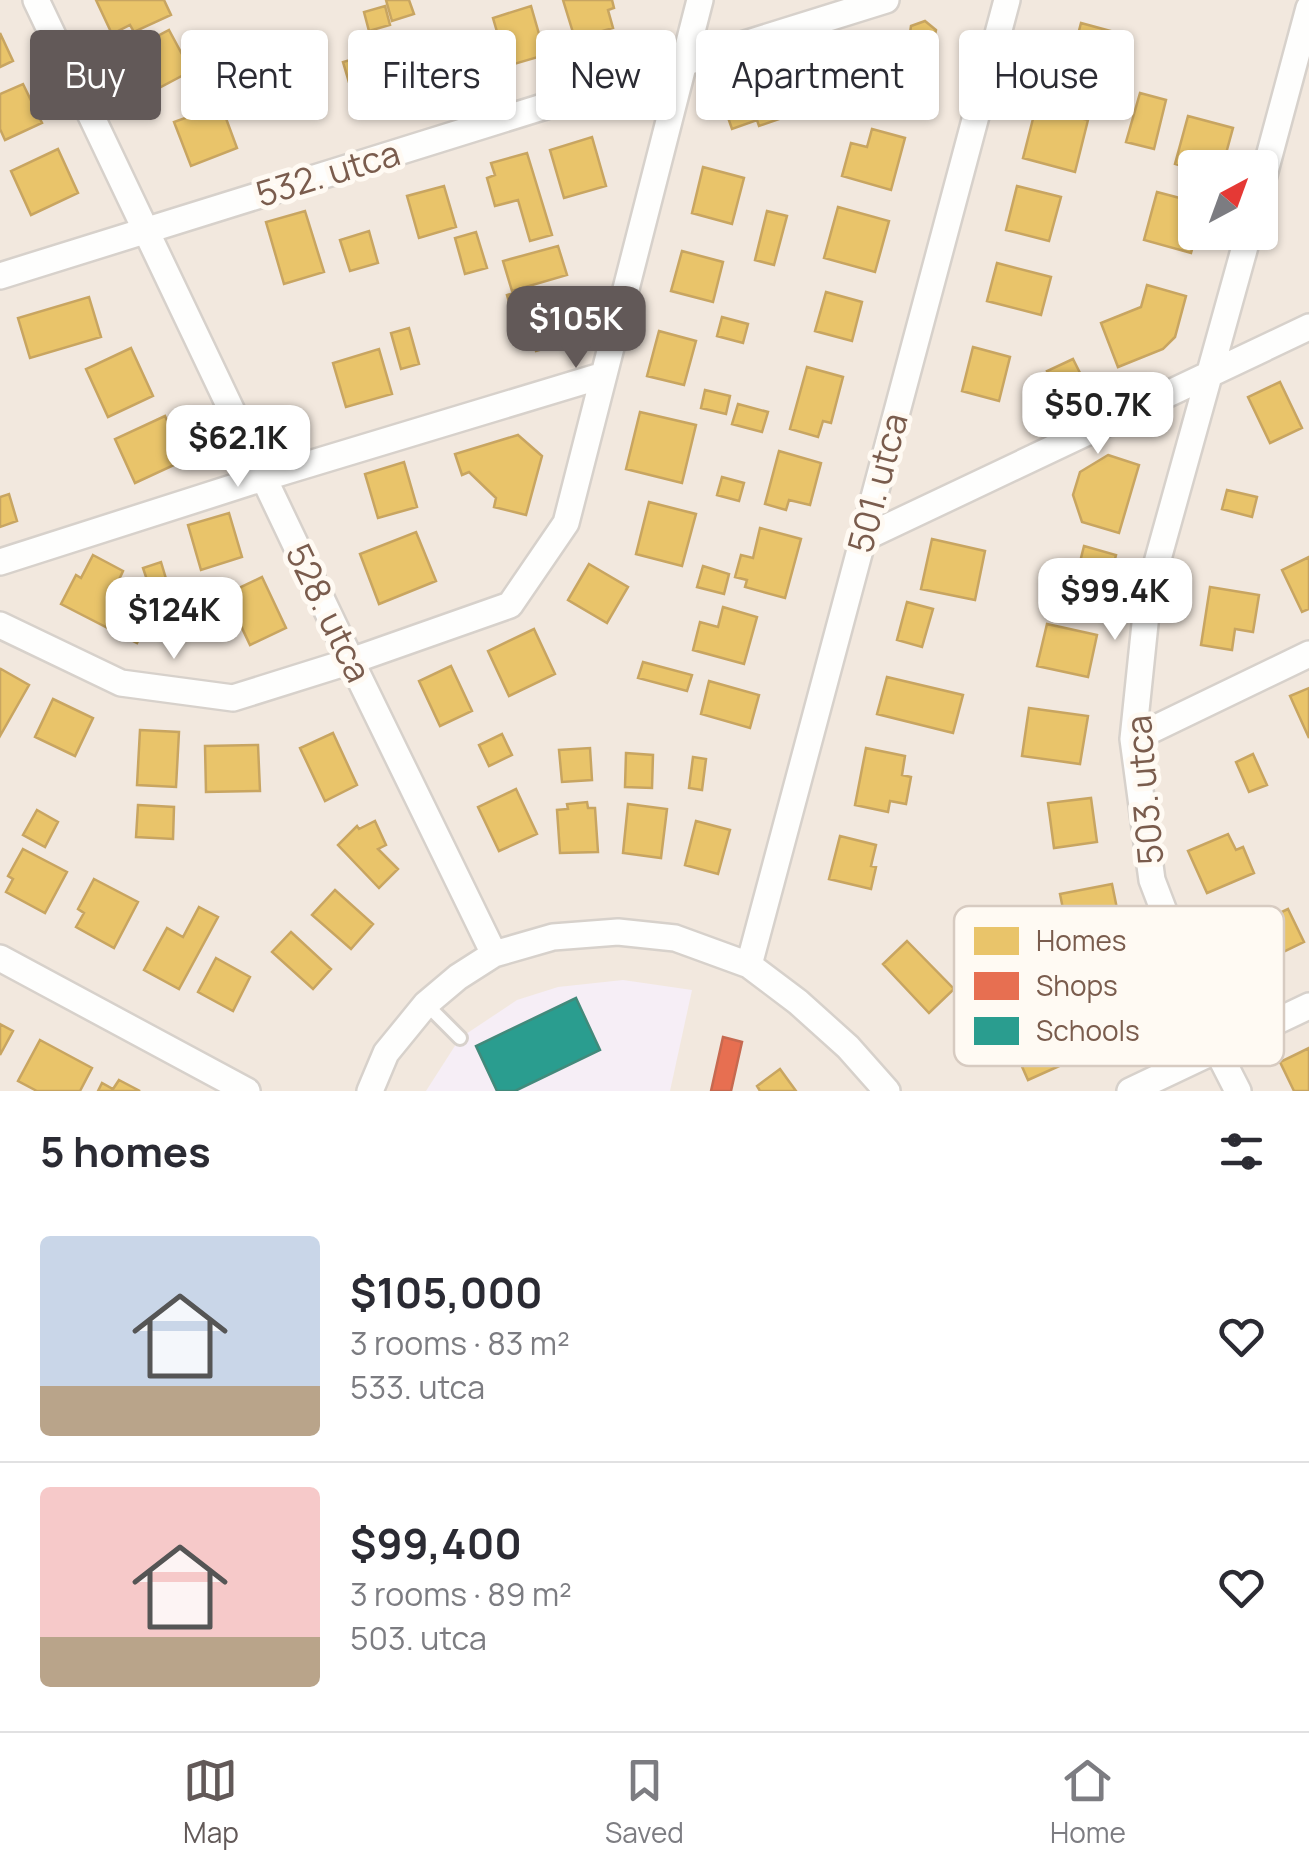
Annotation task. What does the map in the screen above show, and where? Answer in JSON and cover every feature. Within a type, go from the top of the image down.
[{"type":"street","name":"528. utca","points":[[36,0],[350,662],[494,954]]},
{"type":"street","points":[[0,625],[121,683],[234,698],[510,605],[566,523],[700,0]]},
{"type":"street","name":"532. utca","points":[[0,276],[886,0]]},
{"type":"street","name":"501. utca","points":[[749,965],[1007,0]]},
{"type":"street","points":[[1271,150],[1309,8]]},
{"type":"street","name":"503. utca","points":[[1162,906],[1152,880],[1133,739],[1148,595],[1244,250]]},
{"type":"street","points":[[864,538],[1309,328]]},
{"type":"street","points":[[0,562],[604,375]]},
{"type":"street","points":[[1133,739],[1309,654]]},
{"type":"street","points":[[370,1091],[386,1054],[426,1004],[458,977],[494,954],[553,937],[618,932],[675,938],[749,965],[798,1002],[888,1091]]},
{"type":"street","points":[[0,958],[247,1091]]},
{"type":"street","points":[[1284,1018],[1309,1006]]},
{"type":"street","points":[[1130,1091],[1183,1066]]},
{"type":"street","name":"503. utca","points":[[1225,1066],[1238,1091]]},
{"type":"lane","points":[[426,1004],[460,1038]]},
{"type":"shaded area","points":[[0,0],[1309,0],[1309,1091],[0,1091]]},
{"type":"shaded area","points":[[623,980],[692,990],[670,1091],[426,1091],[460,1038],[517,1000],[558,987]]},
{"type":"building: Homes","points":[[96,0],[164,0],[171,15],[138,30],[130,25],[110,30]]},
{"type":"building: Homes","points":[[386,0],[409,0],[414,14],[392,21]]},
{"type":"building: Homes","points":[[563,0],[612,0],[614,8],[608,10],[613,28],[572,30]]},
{"type":"building: Homes","points":[[385,6],[390,25],[369,30],[364,12]]},
{"type":"building: Homes","points":[[531,6],[538,30],[536,58],[516,63],[516,30],[496,30],[493,18]]},
{"type":"building: Homes","points":[[925,21],[936,30],[910,30],[911,26]]},
{"type":"building: Homes","points":[[1081,23],[1107,30],[1079,30]]},
{"type":"building: Homes","points":[[169,30],[181,52],[181,76],[161,87],[161,34]]},
{"type":"building: Homes","points":[[0,33],[13,61],[0,67]]},
{"type":"building: Homes","points":[[23,84],[30,98],[30,120],[42,123],[5,140],[0,129],[0,94]]},
{"type":"building: Homes","points":[[1140,93],[1166,100],[1154,149],[1126,142]]},
{"type":"building: Homes","points":[[1188,116],[1233,128],[1227,150],[1179,150]]},
{"type":"building: Homes","points":[[227,120],[237,148],[191,166],[174,122]]},
{"type":"building: Homes","points":[[729,120],[757,120],[732,129]]},
{"type":"building: Homes","points":[[1033,120],[1088,120],[1075,172],[1023,158]]},
{"type":"building: Homes","points":[[872,129],[905,138],[891,190],[842,176],[851,143],[867,147]]},
{"type":"building: Homes","points":[[592,137],[606,186],[564,198],[550,150]]},
{"type":"building: Homes","points":[[58,149],[78,193],[31,215],[11,171]]},
{"type":"building: Homes","points":[[527,153],[552,235],[530,241],[518,200],[495,206],[487,178],[495,175],[491,163]]},
{"type":"building: Homes","points":[[703,167],[744,178],[732,224],[692,213]]},
{"type":"building: Homes","points":[[444,186],[456,227],[419,238],[407,196]]},
{"type":"building: Homes","points":[[1017,186],[1061,197],[1049,241],[1006,230]]},
{"type":"building: Homes","points":[[1157,192],[1178,198],[1178,249],[1144,240]]},
{"type":"building: Homes","points":[[838,207],[889,221],[875,272],[824,258]]},
{"type":"building: Homes","points":[[305,211],[324,272],[284,284],[266,222]]},
{"type":"building: Homes","points":[[767,211],[787,216],[774,265],[755,260]]},
{"type":"building: Homes","points":[[369,231],[378,263],[350,271],[340,240]]},
{"type":"building: Homes","points":[[476,232],[487,268],[465,274],[455,238]]},
{"type":"building: Homes","points":[[558,246],[567,275],[512,291],[503,261]]},
{"type":"building: Homes","points":[[682,251],[723,262],[713,302],[671,291]]},
{"type":"building: Homes","points":[[997,263],[1051,277],[1041,315],[987,301]]},
{"type":"building: Homes","points":[[1147,285],[1186,296],[1175,337],[1163,349],[1118,367],[1101,323],[1141,307]]},
{"type":"building: Homes","points":[[524,290],[529,307],[556,299],[568,342],[536,351],[529,329],[518,332],[507,295]]},
{"type":"building: Homes","points":[[826,292],[862,302],[852,341],[815,331]]},
{"type":"building: Homes","points":[[89,297],[101,337],[30,358],[18,318]]},
{"type":"building: Homes","points":[[722,317],[748,324],[743,343],[717,336]]},
{"type":"building: Homes","points":[[409,328],[419,364],[401,369],[391,333]]},
{"type":"building: Homes","points":[[659,331],[696,341],[684,385],[647,376]]},
{"type":"building: Homes","points":[[973,347],[1010,357],[999,401],[962,391]]},
{"type":"building: Homes","points":[[131,348],[153,396],[108,417],[86,369]]},
{"type":"building: Homes","points":[[379,349],[392,394],[346,407],[333,363]]},
{"type":"building: Homes","points":[[1073,359],[1085,383],[1059,396],[1047,371]]},
{"type":"building: Homes","points":[[807,367],[843,377],[831,423],[823,421],[818,437],[790,429]]},
{"type":"building: Homes","points":[[1280,382],[1302,428],[1270,443],[1248,397]]},
{"type":"building: Homes","points":[[705,390],[730,396],[726,414],[701,408]]},
{"type":"building: Homes","points":[[738,404],[768,412],[762,432],[732,424]]},
{"type":"building: Homes","points":[[640,412],[696,425],[682,483],[626,469]]},
{"type":"building: Homes","points":[[165,416],[185,460],[135,483],[115,439]]},
{"type":"building: Homes","points":[[518,435],[542,456],[526,515],[494,507],[496,498],[469,472],[462,475],[455,454]]},
{"type":"building: Homes","points":[[779,451],[821,463],[810,505],[789,500],[786,510],[765,504]]},
{"type":"building: Homes","points":[[1108,455],[1139,465],[1119,533],[1082,522],[1073,495],[1080,472]]},
{"type":"building: Homes","points":[[404,462],[417,507],[378,518],[365,474]]},
{"type":"building: Homes","points":[[722,477],[744,483],[739,501],[717,495]]},
{"type":"building: Homes","points":[[1227,490],[1257,497],[1252,517],[1222,509]]},
{"type":"building: Homes","points":[[9,494],[17,521],[0,527],[0,497]]},
{"type":"building: Homes","points":[[649,502],[696,514],[682,566],[636,554]]},
{"type":"building: Homes","points":[[229,513],[242,557],[201,570],[188,525]]},
{"type":"building: Homes","points":[[760,528],[801,539],[785,598],[745,587],[747,580],[735,577],[741,555],[753,558]]},
{"type":"building: Homes","points":[[416,532],[436,581],[379,604],[360,554]]},
{"type":"building: Homes","points":[[932,539],[985,551],[975,600],[921,589]]},
{"type":"building: Homes","points":[[1084,546],[1116,555],[1104,602],[1072,594]]},
{"type":"building: Homes","points":[[93,555],[123,571],[118,582],[143,595],[136,609],[150,616],[137,643],[61,604],[76,575],[81,578]]},
{"type":"building: Homes","points":[[1309,557],[1309,609],[1302,612],[1282,570]]},
{"type":"building: Homes","points":[[161,562],[177,598],[155,604],[143,568]]},
{"type":"building: Homes","points":[[589,564],[628,587],[607,623],[568,600]]},
{"type":"building: Homes","points":[[703,566],[729,574],[724,594],[697,587]]},
{"type":"building: Homes","points":[[262,577],[286,628],[250,645],[226,594]]},
{"type":"building: Homes","points":[[1210,587],[1259,595],[1253,632],[1235,629],[1232,650],[1201,645]]},
{"type":"building: Homes","points":[[907,602],[933,609],[922,647],[897,640]]},
{"type":"building: Homes","points":[[723,607],[757,617],[744,664],[693,650],[700,622],[718,627]]},
{"type":"building: Homes","points":[[1047,624],[1097,635],[1088,677],[1037,666]]},
{"type":"building: Homes","points":[[534,629],[555,674],[509,696],[488,651]]},
{"type":"building: Homes","points":[[643,662],[692,675],[687,691],[638,678]]},
{"type":"building: Homes","points":[[451,666],[472,711],[440,726],[419,681]]},
{"type":"building: Homes","points":[[0,671],[29,685],[0,736]]},
{"type":"building: Homes","points":[[887,677],[963,695],[953,733],[877,714]]},
{"type":"building: Homes","points":[[709,681],[759,695],[750,728],[701,714]]},
{"type":"building: Homes","points":[[1309,688],[1309,738],[1290,696]]},
{"type":"building: Homes","points":[[53,699],[93,718],[75,756],[35,737]]},
{"type":"building: Homes","points":[[1029,708],[1088,716],[1080,764],[1022,756]]},
{"type":"building: Homes","points":[[140,730],[179,732],[176,787],[137,785]]},
{"type":"building: Homes","points":[[333,733],[357,785],[325,801],[300,748]]},
{"type":"building: Homes","points":[[502,734],[512,755],[489,766],[479,745]]},
{"type":"building: Homes","points":[[258,745],[260,791],[206,792],[205,746]]},
{"type":"building: Homes","points":[[590,748],[592,780],[562,782],[559,750]]},
{"type":"building: Homes","points":[[866,748],[905,756],[902,775],[911,777],[906,804],[890,801],[888,812],[855,805]]},
{"type":"building: Homes","points":[[626,753],[653,755],[652,788],[625,787]]},
{"type":"building: Homes","points":[[1253,754],[1267,785],[1249,792],[1236,762]]},
{"type":"building: Homes","points":[[693,757],[706,759],[702,790],[689,788]]},
{"type":"building: Homes","points":[[516,789],[537,834],[499,851],[478,807]]},
{"type":"building: Homes","points":[[1091,798],[1097,842],[1054,848],[1048,803]]},
{"type":"building: Homes","points":[[587,802],[588,808],[595,808],[598,852],[560,853],[557,810],[568,809],[567,804]]},
{"type":"building: Homes","points":[[628,804],[667,809],[661,858],[623,853]]},
{"type":"building: Homes","points":[[138,805],[174,807],[173,839],[136,837]]},
{"type":"building: Homes","points":[[37,810],[58,822],[45,847],[23,835]]},
{"type":"building: Homes","points":[[375,821],[386,845],[378,849],[398,869],[379,888],[338,845],[357,826],[359,829]]},
{"type":"building: Homes","points":[[696,821],[730,830],[718,874],[685,865]]},
{"type":"building: Homes","points":[[1228,834],[1236,850],[1243,847],[1254,873],[1207,893],[1188,851]]},
{"type":"building: Homes","points":[[840,836],[876,845],[871,889],[829,879]]},
{"type":"building: Homes","points":[[23,849],[67,872],[45,913],[6,892],[13,879],[8,876]]},
{"type":"building: Homes","points":[[94,879],[138,902],[114,948],[76,927],[84,913],[78,909]]},
{"type":"building: Homes","points":[[1112,884],[1116,906],[1062,906],[1060,894]]},
{"type":"building: Homes","points":[[335,890],[373,924],[351,949],[312,915]]},
{"type":"building: Homes","points":[[199,907],[218,917],[179,989],[144,970],[167,928],[183,937]]},
{"type":"building: Homes","points":[[1288,909],[1304,942],[1284,952],[1284,911]]},
{"type":"building: Homes","points":[[291,932],[331,969],[313,989],[272,952]]},
{"type":"building: Homes","points":[[907,941],[954,989],[929,1013],[883,964]]},
{"type":"building: Homes","points":[[216,958],[250,977],[233,1011],[198,992]]},
{"type":"building: Homes","points":[[0,1024],[13,1031],[0,1055]]},
{"type":"building: Homes","points":[[40,1040],[92,1068],[80,1091],[37,1091],[18,1081]]},
{"type":"building: Homes","points":[[1309,1048],[1309,1091],[1294,1091],[1282,1066],[1284,1060]]},
{"type":"building: Homes","points":[[1022,1066],[1059,1066],[1028,1080]]},
{"type":"building: Homes","points":[[780,1069],[796,1091],[760,1091],[757,1086]]},
{"type":"building: Homes","points":[[119,1080],[140,1091],[98,1091],[102,1083],[113,1089]]},
{"type":"building: Shops","points":[[723,1037],[742,1042],[731,1091],[711,1091]]},
{"type":"building: Schools","points":[[576,998],[600,1050],[515,1091],[497,1091],[476,1046]]}]
